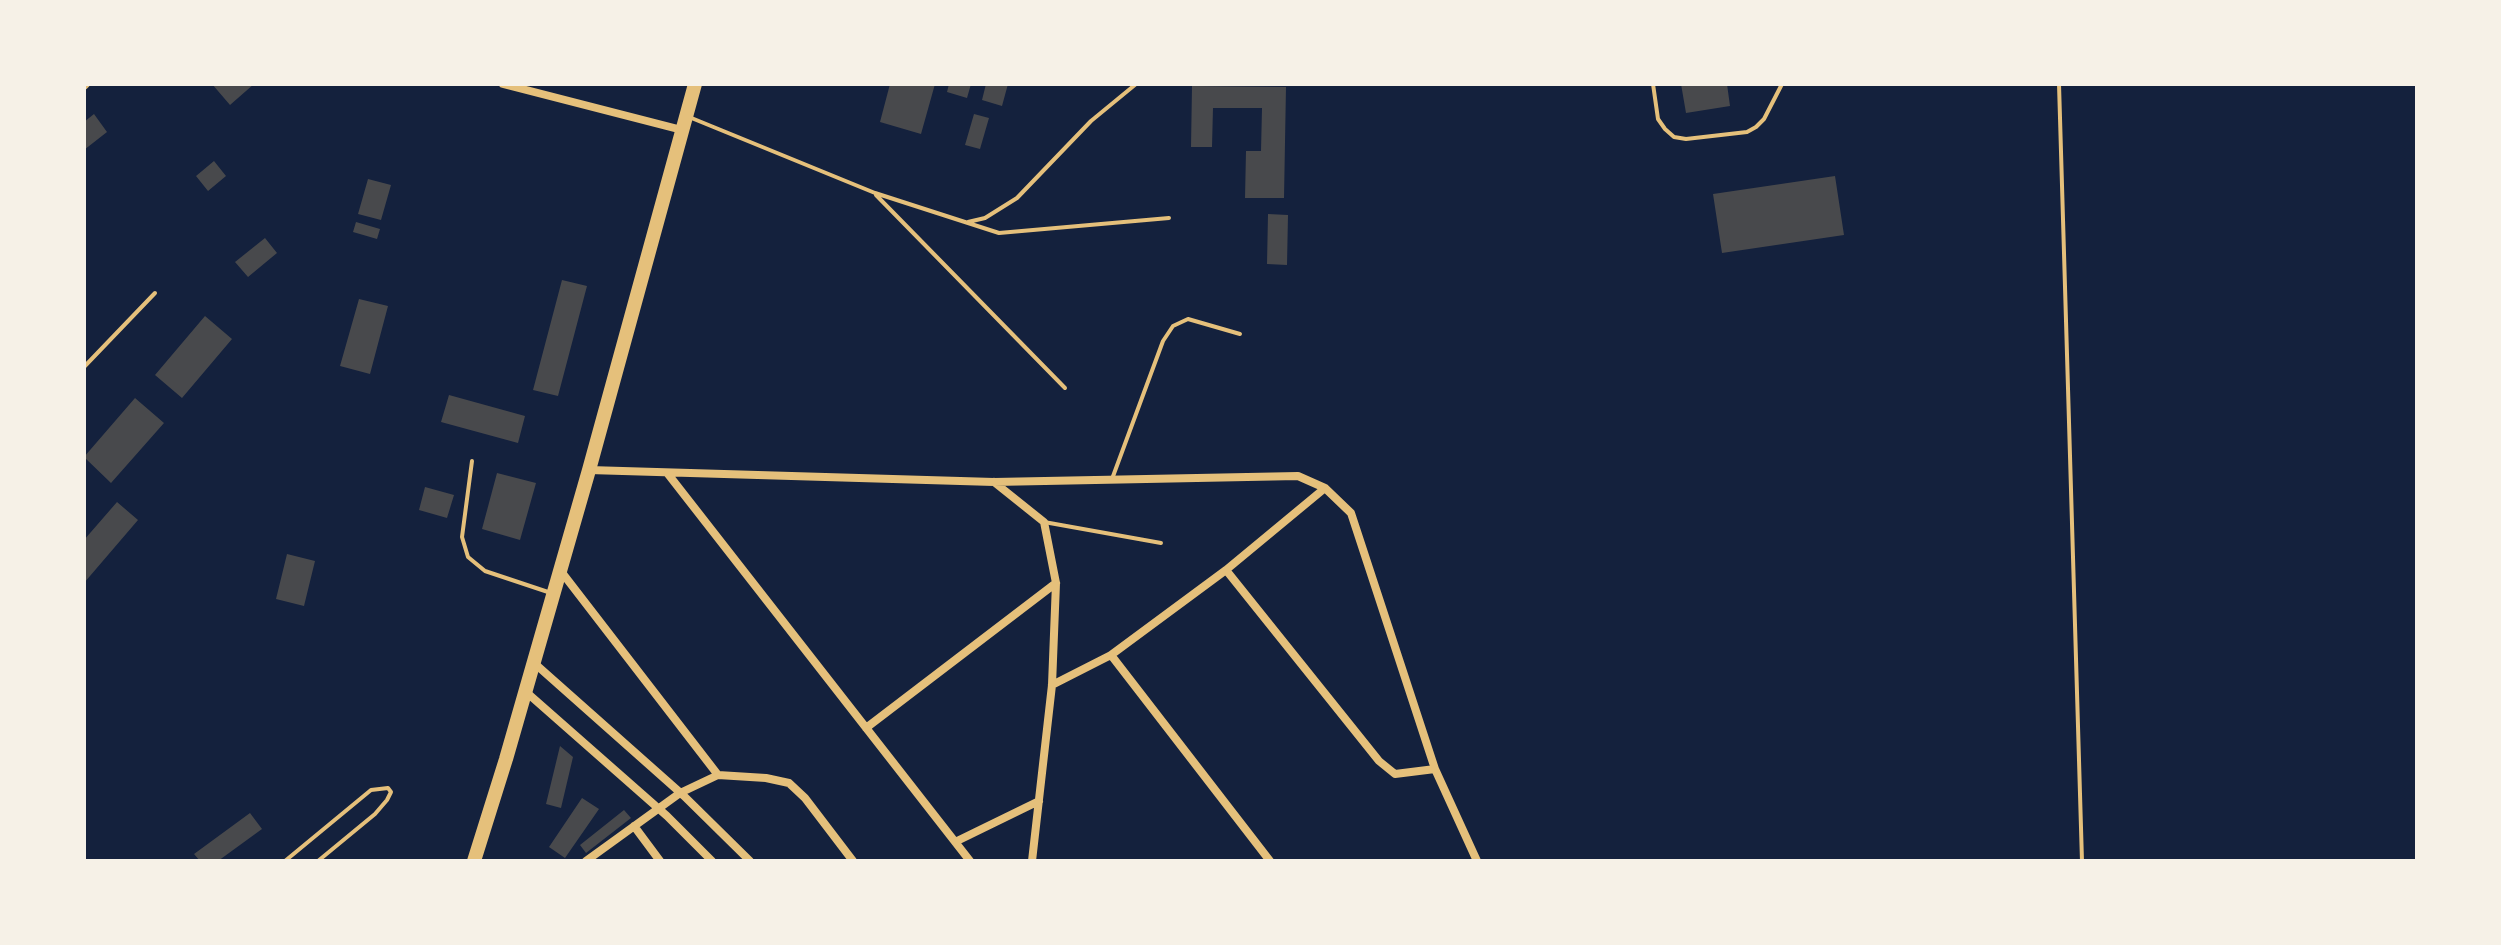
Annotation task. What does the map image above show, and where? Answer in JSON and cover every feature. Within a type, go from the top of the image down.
[{"type":"main road","points":[[474,861],[589,470],[695,84]]},
{"type":"street","points":[[503,84],[684,123]]},
{"type":"street","points":[[589,470],[994,482],[1298,476],[1325,488],[1351,513],[1435,769],[1477,861]]},
{"type":"street","points":[[668,474],[970,861]]},
{"type":"street","points":[[994,482],[1044,522],[1056,583],[1052,685],[1032,861]]},
{"type":"street","points":[[1052,685],[1111,655],[1226,570],[1325,488]]},
{"type":"street","points":[[559,569],[718,775]]},
{"type":"street","points":[[1226,570],[1379,761],[1395,774],[1435,769]]},
{"type":"street","points":[[866,728],[1056,583]]},
{"type":"street","points":[[1111,655],[1270,861]]},
{"type":"street","points":[[533,662],[680,793],[750,861]]},
{"type":"street","points":[[525,690],[659,809],[712,861]]},
{"type":"street","points":[[586,861],[680,793],[718,775],[789,783],[805,798],[853,861]]},
{"type":"street","points":[[955,842],[1039,801]]},
{"type":"street","points":[[634,826],[660,861]]},
{"type":"lane","points":[[966,222],[985,218],[1017,198],[1091,121],[1136,84]]},
{"type":"lane","points":[[1653,84],[1658,119],[1674,137],[1686,139],[1747,132],[1756,127],[1764,119],[1782,84]]},
{"type":"lane","points":[[2059,84],[2082,861]]},
{"type":"lane","points":[[684,123],[875,193],[999,233],[1169,218]]},
{"type":"lane","points":[[875,193],[1065,388]]},
{"type":"lane","points":[[84,367],[155,293]]},
{"type":"lane","points":[[1112,479],[1163,341],[1173,326],[1188,319],[1240,334]]},
{"type":"lane","points":[[472,461],[462,537],[468,557],[485,571],[553,593]]},
{"type":"lane","points":[[1044,522],[1161,543]]},
{"type":"lane","points":[[285,861],[371,790],[388,788],[391,792],[387,800],[375,814],[318,861]]},
{"type":"building","points":[[212,84],[254,84],[230,105]]},
{"type":"building","points":[[890,84],[935,84],[921,134],[880,122]]},
{"type":"building","points":[[949,84],[971,84],[967,98],[947,92]]},
{"type":"building","points":[[986,84],[1008,84],[1002,106],[982,100]]},
{"type":"building","points":[[1681,84],[1727,84],[1730,106],[1686,113]]},
{"type":"building","points":[[1192,86],[1286,87],[1284,198],[1245,198],[1246,151],[1261,151],[1262,108],[1213,108],[1212,147],[1191,147]]},
{"type":"building","points":[[94,114],[107,132],[84,150],[84,122]]},
{"type":"building","points":[[974,114],[989,118],[980,149],[965,145]]},
{"type":"building","points":[[214,161],[226,176],[208,191],[196,176]]},
{"type":"building","points":[[1835,176],[1844,235],[1722,253],[1713,194]]},
{"type":"building","points":[[368,179],[391,185],[381,220],[358,214]]},
{"type":"building","points":[[1268,214],[1288,215],[1287,265],[1267,264]]},
{"type":"building","points":[[356,222],[380,229],[377,239],[353,232]]},
{"type":"building","points":[[265,238],[277,253],[248,277],[235,262]]},
{"type":"building","points":[[562,280],[587,286],[558,396],[533,390]]},
{"type":"building","points":[[359,299],[388,306],[370,374],[340,366]]},
{"type":"building","points":[[205,316],[232,339],[182,398],[155,375]]},
{"type":"building","points":[[449,395],[525,416],[518,443],[441,422]]},
{"type":"building","points":[[135,398],[164,423],[111,483],[84,457]]},
{"type":"building","points":[[497,473],[536,483],[520,540],[482,529]]},
{"type":"building","points":[[425,487],[454,495],[447,518],[419,510]]},
{"type":"building","points":[[117,502],[138,520],[84,583],[84,540]]},
{"type":"building","points":[[287,554],[315,561],[304,606],[276,599]]},
{"type":"building","points":[[560,746],[573,757],[561,808],[546,804]]},
{"type":"building","points":[[582,798],[599,809],[565,858],[549,847]]},
{"type":"building","points":[[624,810],[631,818],[586,853],[580,845]]},
{"type":"building","points":[[250,813],[262,829],[218,861],[200,861],[194,854]]}]
